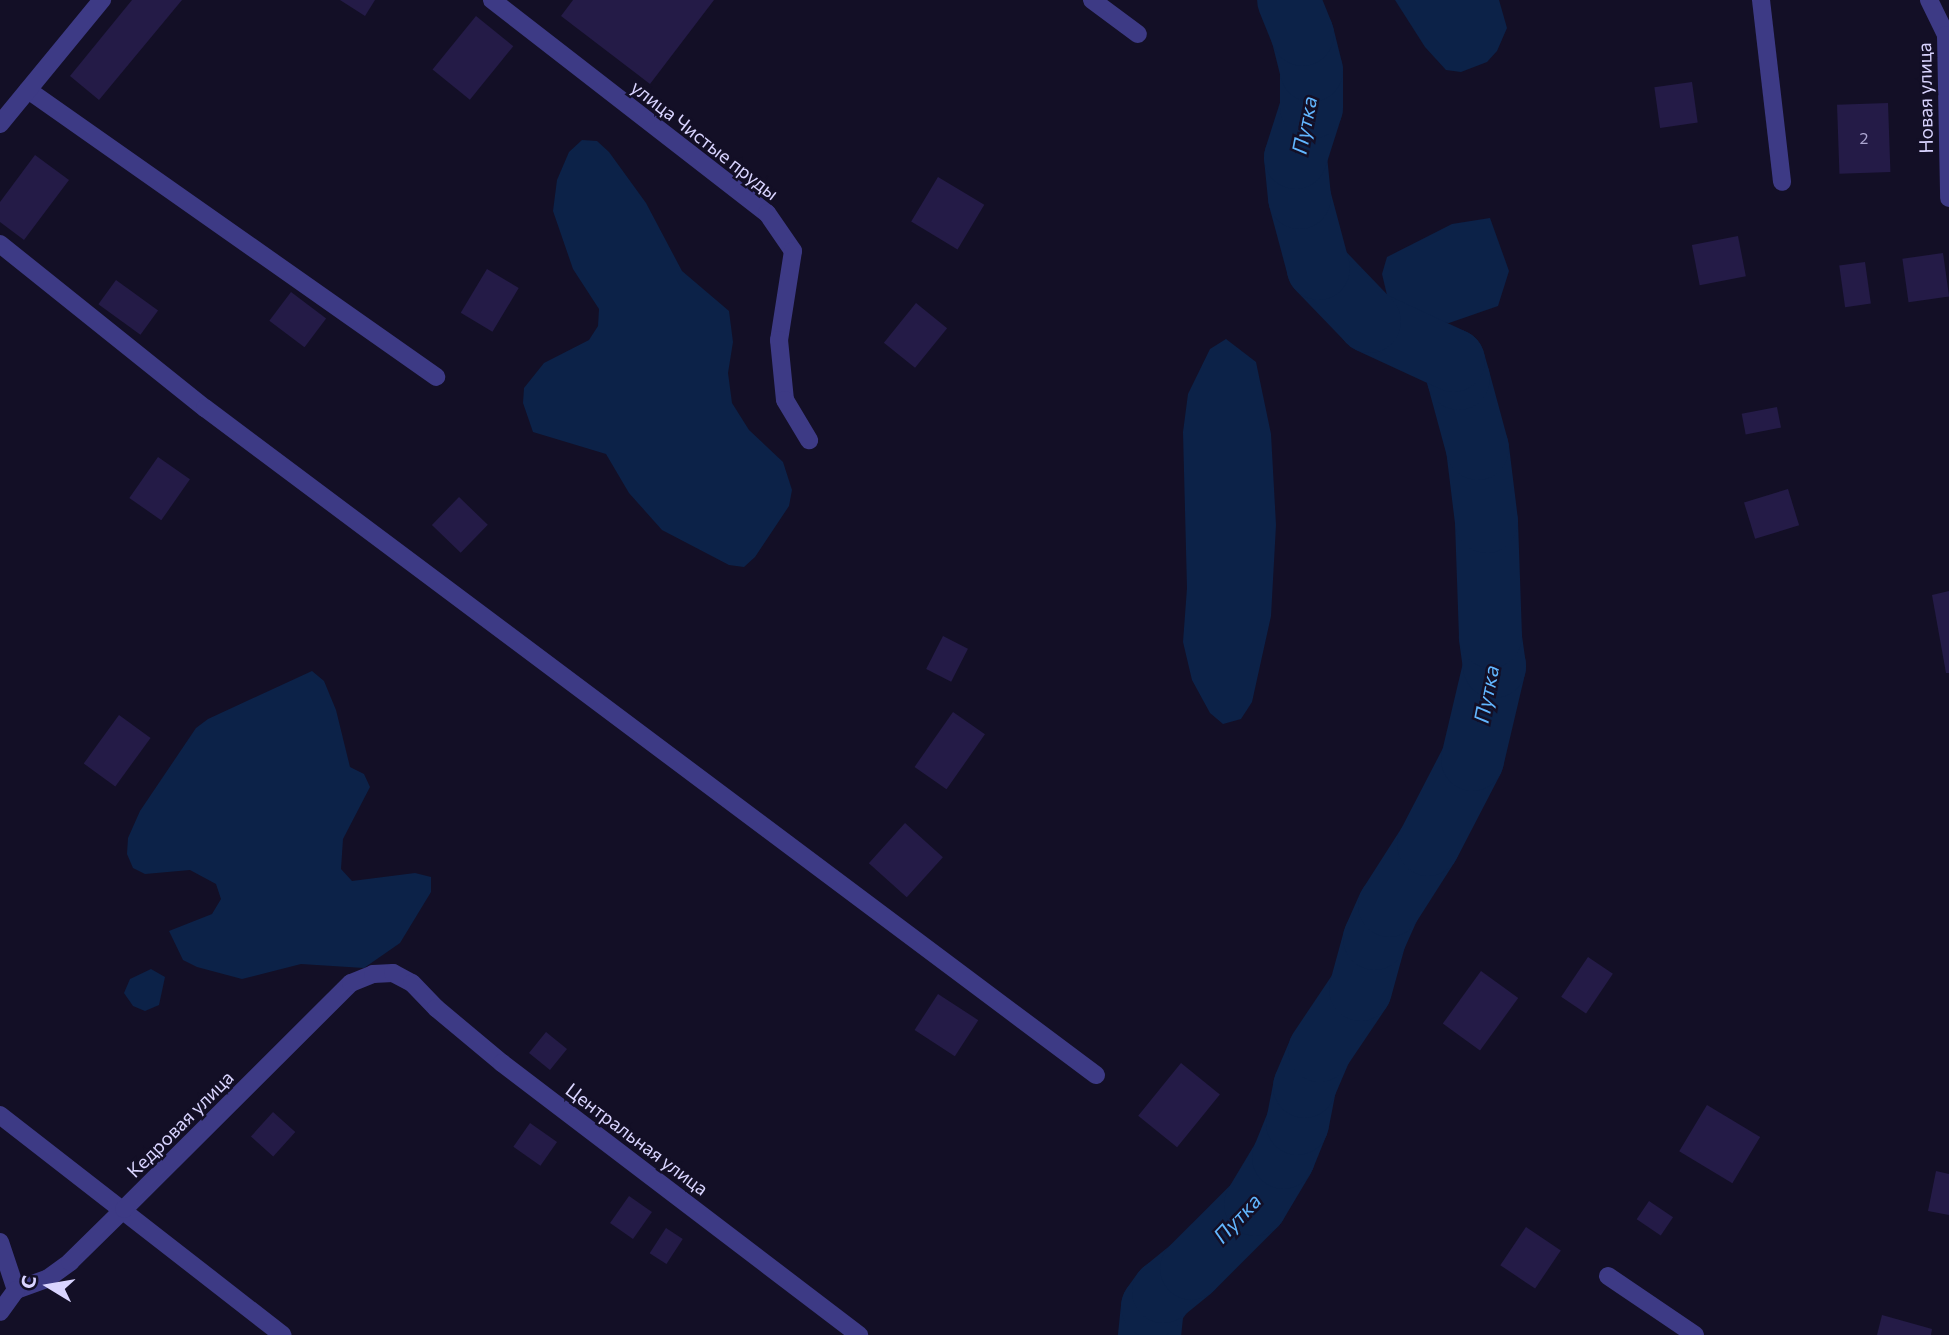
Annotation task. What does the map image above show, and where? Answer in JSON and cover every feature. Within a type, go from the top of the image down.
[{"type":"street","points":[[0,124],[102,0]]},
{"type":"street","name":"улица Чистые пруды","points":[[492,0],[767,214],[793,251],[779,340],[785,400],[809,440]]},
{"type":"street","points":[[1092,0],[1138,34]]},
{"type":"street","points":[[1761,0],[1782,182]]},
{"type":"street","name":"Новая улица","points":[[1929,0],[1946,35],[1949,198]]},
{"type":"street","points":[[28,90],[436,376]]},
{"type":"street","points":[[0,244],[205,408],[1096,1075]]},
{"type":"street","name":"Кедровая улица","points":[[16,1290],[55,1273],[124,1209],[351,984],[373,974],[393,974]]},
{"type":"street","name":"Центральная улица","points":[[393,974],[412,983],[436,1008],[502,1063],[859,1335]]},
{"type":"street","points":[[0,1115],[283,1335]]},
{"type":"street","points":[[0,1242],[16,1290],[0,1312]]},
{"type":"street","points":[[1608,1276],[1695,1335]]},
{"type":"water","points":[[1395,0],[1499,0],[1507,28],[1497,51],[1487,62],[1461,72],[1446,70],[1425,47]]},
{"type":"water","points":[[582,140],[597,141],[609,152],[646,203],[682,271],[729,311],[733,342],[728,373],[732,403],[749,430],[783,462],[792,490],[789,506],[755,557],[744,567],[729,565],[662,530],[629,493],[606,454],[533,432],[523,403],[524,388],[544,363],[589,340],[598,326],[599,309],[573,269],[553,211],[557,180],[569,152]]},
{"type":"water","points":[[1490,218],[1509,271],[1498,306],[1449,323],[1431,322],[1397,310],[1387,295],[1382,274],[1387,257],[1452,224]]},
{"type":"water","points":[[1226,339],[1256,362],[1271,434],[1276,525],[1271,616],[1252,702],[1241,719],[1223,724],[1210,713],[1192,680],[1183,642],[1187,588],[1183,432],[1188,394],[1210,349]]},
{"type":"water","points":[[312,671],[324,681],[336,710],[350,767],[364,774],[370,787],[343,839],[341,869],[352,881],[415,873],[431,877],[431,892],[400,943],[364,968],[301,964],[242,979],[197,967],[183,960],[169,931],[212,914],[221,899],[216,884],[190,870],[145,874],[133,868],[127,854],[128,838],[140,811],[196,728],[208,719]]},
{"type":"water","points":[[151,969],[165,977],[159,1005],[145,1011],[133,1006],[124,993],[130,979]]},
{"type":"building","points":[[132,0],[182,0],[99,100],[70,76]]},
{"type":"building","points":[[340,0],[375,0],[365,16]]},
{"type":"building","points":[[573,0],[714,0],[650,84],[561,16]]},
{"type":"building","points":[[476,16],[513,46],[470,100],[433,70]]},
{"type":"building","points":[[1692,82],[1698,123],[1660,128],[1654,87]]},
{"type":"building","points":[[1888,103],[1890,172],[1839,174],[1837,105]]},
{"type":"building","points":[[35,155],[69,180],[24,240],[0,222],[0,202]]},
{"type":"building","points":[[938,177],[984,205],[958,249],[911,222]]},
{"type":"building","points":[[1738,236],[1746,276],[1700,285],[1692,245]]},
{"type":"building","points":[[1943,253],[1949,297],[1909,302],[1902,259]]},
{"type":"building","points":[[1865,262],[1871,304],[1845,307],[1839,266]]},
{"type":"building","points":[[487,269],[519,288],[492,332],[461,313]]},
{"type":"building","points":[[116,280],[158,311],[140,335],[98,304]]},
{"type":"building","points":[[291,292],[326,318],[304,347],[269,321]]},
{"type":"building","points":[[916,303],[947,328],[915,368],[884,343]]},
{"type":"building","points":[[1777,407],[1781,428],[1746,434],[1742,414]]},
{"type":"building","points":[[158,457],[190,479],[161,520],[129,498]]},
{"type":"building","points":[[1788,489],[1799,525],[1755,539],[1744,502]]},
{"type":"building","points":[[459,497],[488,525],[461,553],[432,525]]},
{"type":"building","points":[[1949,591],[1949,673],[1946,673],[1932,595]]},
{"type":"building","points":[[943,636],[968,649],[951,682],[926,669]]},
{"type":"building","points":[[953,712],[985,734],[947,789],[915,767]]},
{"type":"building","points":[[119,715],[151,738],[115,786],[84,764]]},
{"type":"building","points":[[905,823],[943,857],[907,897],[869,863]]},
{"type":"building","points":[[1588,957],[1613,974],[1586,1014],[1561,997]]},
{"type":"building","points":[[1481,971],[1518,998],[1480,1051],[1443,1024]]},
{"type":"building","points":[[938,994],[978,1020],[955,1056],[915,1030]]},
{"type":"building","points":[[546,1032],[567,1049],[550,1070],[529,1053]]},
{"type":"building","points":[[1181,1063],[1220,1094],[1177,1147],[1138,1116]]},
{"type":"building","points":[[1707,1105],[1760,1137],[1732,1183],[1679,1151]]},
{"type":"building","points":[[273,1112],[295,1132],[273,1157],[251,1137]]},
{"type":"building","points":[[530,1123],[557,1142],[540,1166],[513,1147]]},
{"type":"building","points":[[1936,1171],[1949,1174],[1949,1215],[1928,1211]]},
{"type":"building","points":[[629,1196],[652,1212],[633,1239],[610,1223]]},
{"type":"building","points":[[1649,1201],[1673,1217],[1661,1235],[1637,1219]]},
{"type":"building","points":[[1526,1227],[1561,1250],[1535,1289],[1500,1265]]},
{"type":"building","points":[[666,1228],[683,1239],[666,1264],[650,1253]]},
{"type":"building","points":[[1882,1315],[1932,1329],[1931,1335],[1877,1335]]},
{"type":"waterway","name":"Путка","points":[[1149,1335],[1152,1306],[1163,1291],[1191,1268],[1255,1204],[1283,1157],[1297,1123],[1304,1086],[1319,1050],[1360,989],[1374,938],[1389,905],[1428,844],[1472,759],[1494,666],[1490,636],[1486,521],[1477,448],[1453,360],[1369,321],[1318,268],[1299,197],[1295,157],[1311,107],[1311,70],[1302,34],[1288,0]]}]
